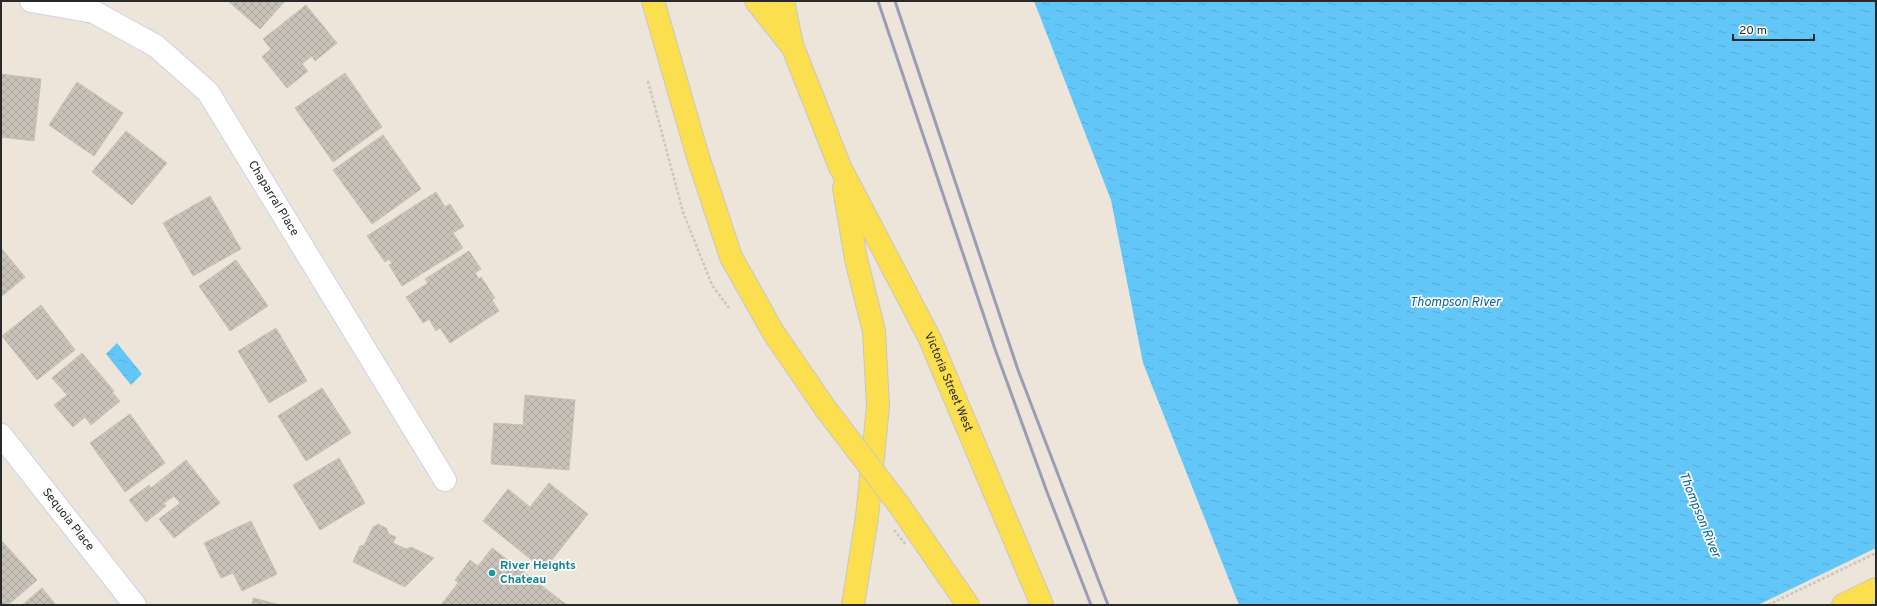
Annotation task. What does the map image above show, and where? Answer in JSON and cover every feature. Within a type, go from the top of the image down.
[{"type":"main road","points":[[653,1],[698,157],[731,257],[773,332],[825,408],[899,505],[968,605]]},
{"type":"main road","name":"Victoria Street West","points":[[756,1],[792,46]]},
{"type":"main road","name":"Victoria Street West","points":[[783,1],[792,46],[840,167],[930,339],[1042,605]]},
{"type":"main road","name":"Victoria Street West","points":[[840,167],[856,259],[874,331],[878,406],[867,517],[853,605]]},
{"type":"main road","points":[[1843,605],[1876,589]]},
{"type":"street","name":"Chaparral Place","points":[[31,1],[94,12],[156,46],[208,92],[445,480]]},
{"type":"street","name":"Sequoia Place","points":[[1,435],[135,605]]},
{"type":"path","points":[[1768,605],[1876,553]]},
{"type":"water","name":"Thompson River","points":[[1034,1],[1876,1],[1876,605],[1239,605],[1143,363],[1111,200]]},
{"type":"water","points":[[117,343],[142,374],[131,385],[106,354]]},
{"type":"pier","points":[[1876,548],[1876,605],[1758,605]]},
{"type":"building","points":[[228,1],[285,1],[260,29]]},
{"type":"building","points":[[306,5],[337,43],[315,61],[312,56],[302,64],[308,71],[287,88],[262,57],[271,49],[263,39]]},
{"type":"building","points":[[345,73],[382,127],[333,162],[295,108]]},
{"type":"building","points":[[1,74],[41,79],[34,141],[1,137]]},
{"type":"building","points":[[77,82],[123,113],[94,156],[49,125]]},
{"type":"building","points":[[126,131],[167,163],[132,205],[92,172]]},
{"type":"building","points":[[383,135],[421,189],[372,224],[333,170]]},
{"type":"building","points":[[436,192],[445,207],[450,204],[464,226],[453,233],[463,248],[402,286],[389,265],[392,264],[389,259],[385,262],[367,236]]},
{"type":"building","points":[[210,196],[241,249],[193,276],[163,223]]},
{"type":"building","points":[[1,248],[25,277],[1,297]]},
{"type":"building","points":[[469,251],[481,269],[475,273],[479,279],[481,277],[495,298],[492,300],[499,311],[450,343],[440,328],[436,331],[429,319],[423,323],[406,297],[428,283],[425,279]]},
{"type":"building","points":[[236,260],[268,306],[230,331],[199,286]]},
{"type":"building","points":[[41,305],[75,350],[37,380],[2,336]]},
{"type":"building","points":[[276,328],[307,381],[269,403],[238,351]]},
{"type":"building","points":[[82,353],[114,391],[112,392],[120,401],[91,425],[85,417],[73,427],[54,405],[67,395],[52,378]]},
{"type":"building","points":[[322,388],[351,433],[306,461],[278,416]]},
{"type":"building","points":[[525,395],[575,400],[569,470],[491,464],[494,423],[523,425]]},
{"type":"building","points":[[130,414],[165,463],[125,492],[90,443]]},
{"type":"building","points":[[339,458],[365,503],[320,530],[293,485]]},
{"type":"building","points":[[186,460],[220,503],[174,538],[159,519],[180,503],[174,496],[164,503],[166,506],[146,522],[129,500],[149,485],[151,488]]},
{"type":"building","points":[[549,483],[588,514],[544,570],[483,521],[508,489],[530,507]]},
{"type":"building","points":[[251,521],[277,574],[242,591],[233,573],[221,578],[204,543]]},
{"type":"building","points":[[378,524],[386,528],[389,534],[396,537],[393,543],[406,549],[411,547],[434,558],[405,587],[353,562],[360,546],[364,545],[373,527]]},
{"type":"building","points":[[1,540],[37,580],[8,605],[1,605]]},
{"type":"building","name":"River Heights Chateau","points":[[492,548],[567,605],[441,605],[458,583],[455,580],[470,560],[478,566]]},
{"type":"building","points":[[42,588],[56,605],[22,605]]},
{"type":"building","points":[[253,598],[281,605],[252,605]]},
{"type":"railway","points":[[878,1],[995,349],[1047,492],[1091,605]]},
{"type":"railway","points":[[895,1],[1018,370],[1108,605]]},
{"type":"place","name":"River Heights Chateau","points":[[492,573]]}]
